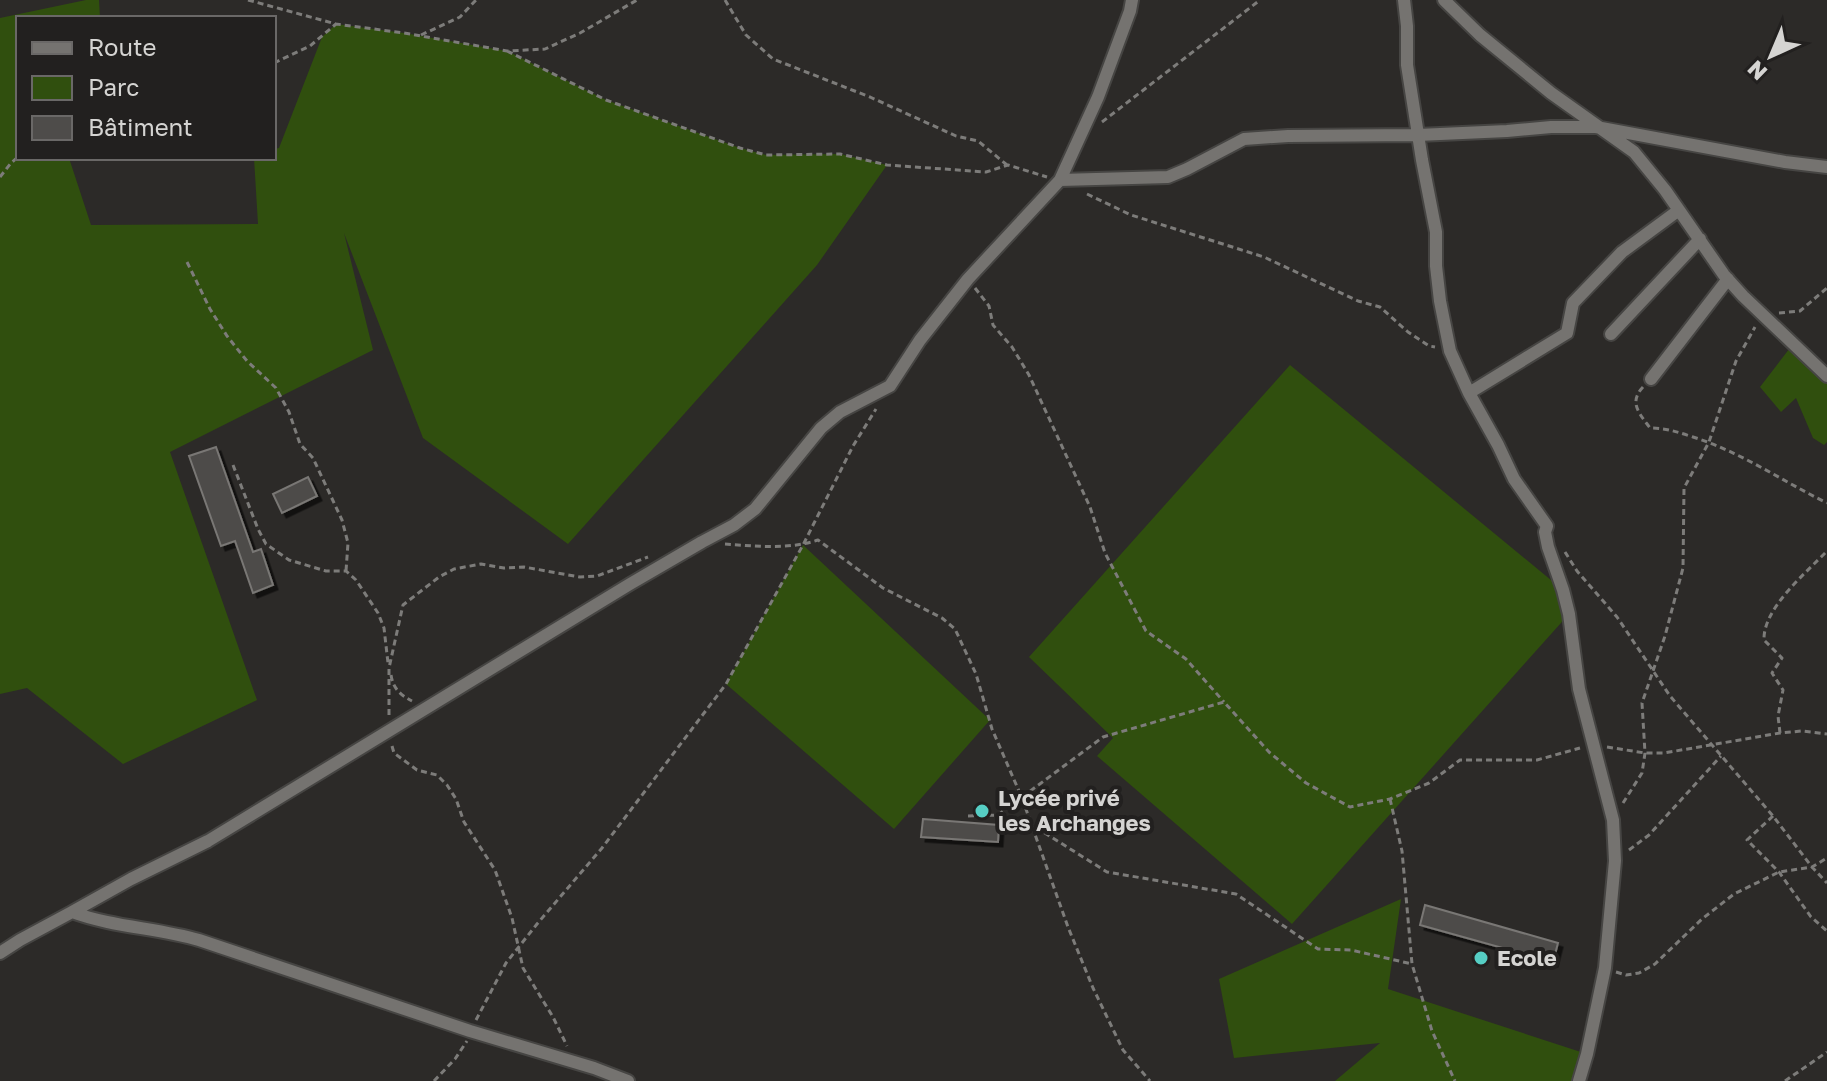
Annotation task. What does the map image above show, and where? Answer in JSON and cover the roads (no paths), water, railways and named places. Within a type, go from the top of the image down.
[{"type":"street","points":[[0,953],[131,879],[208,841],[734,525],[755,509],[821,428],[840,412],[890,386],[920,340],[968,279],[1060,180],[1098,97],[1132,0]]},
{"type":"street","points":[[1404,0],[1407,65],[1436,232],[1440,301],[1450,351],[1514,479],[1547,526],[1548,547],[1569,614],[1579,689],[1613,820],[1615,861],[1605,968],[1579,1081]]},
{"type":"street","points":[[1444,0],[1480,35],[1551,93],[1634,152],[1728,279],[1827,376]]},
{"type":"street","points":[[1060,180],[1168,177],[1244,139],[1418,135],[1521,128],[1596,127],[1827,167]]},
{"type":"street","points":[[1469,393],[1567,333],[1573,303],[1622,252],[1679,210]]},
{"type":"street","points":[[1611,334],[1700,239]]},
{"type":"street","points":[[1651,379],[1728,279]]},
{"type":"street","points":[[72,912],[199,940],[628,1081]]},
{"type":"place","name":"Lycée privé les Archanges","points":[[982,811]]},
{"type":"place","name":"Ecole","points":[[1481,958]]}]
